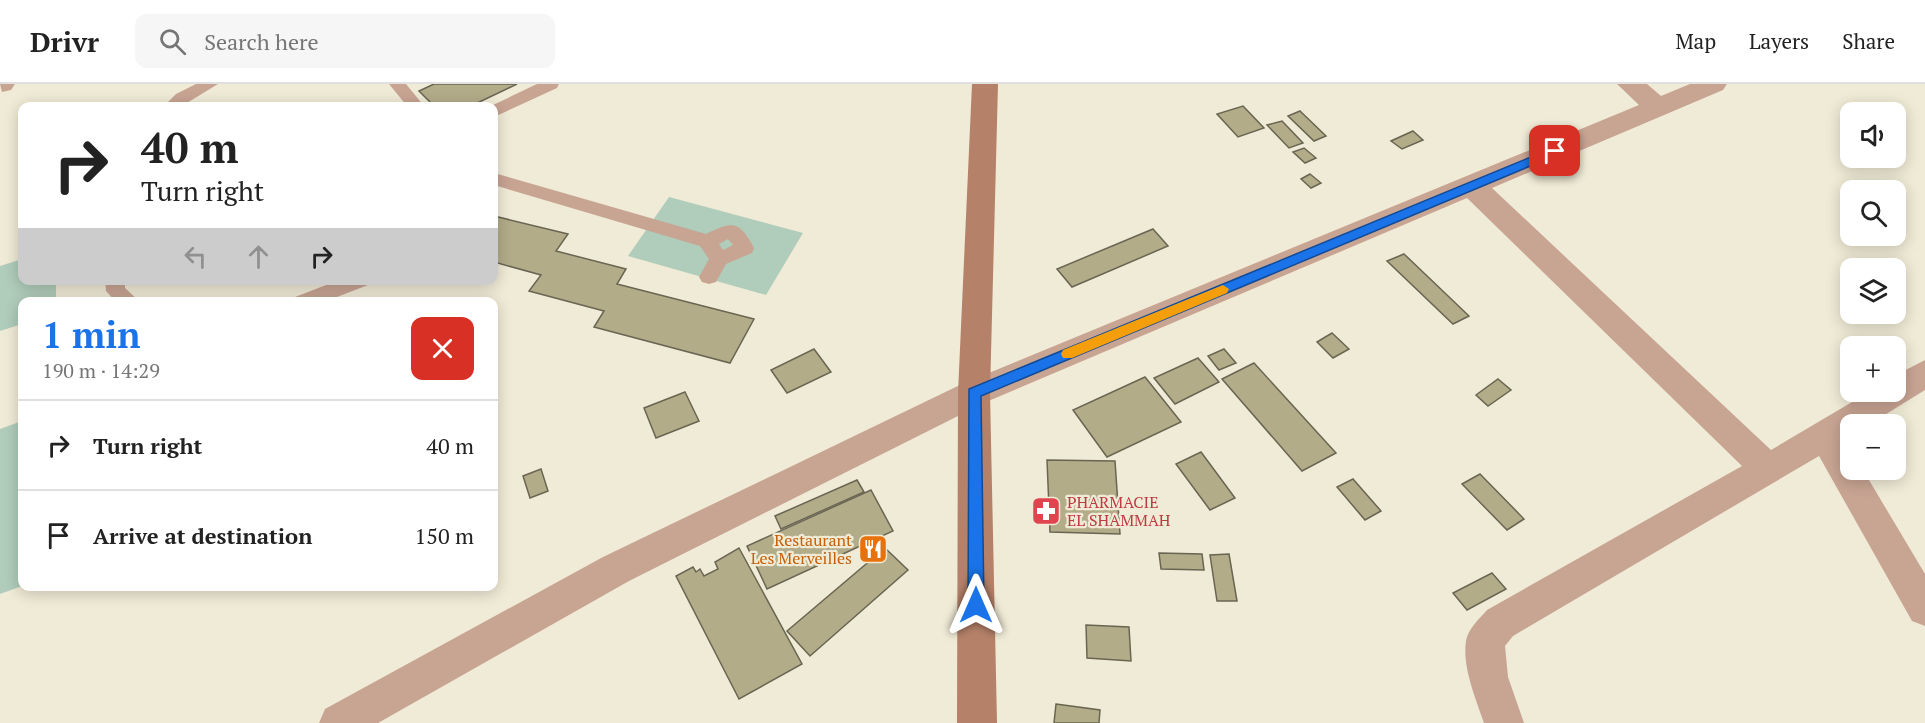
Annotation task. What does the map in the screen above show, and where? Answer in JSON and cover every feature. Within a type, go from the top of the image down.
[{"type":"street","points":[[977,723],[974,393],[985,84]]},
{"type":"street","points":[[1630,84],[1658,107]]},
{"type":"street","points":[[339,723],[616,569],[974,393],[1714,84]]},
{"type":"street","points":[[1472,186],[1768,469]]},
{"type":"street","points":[[1504,723],[1489,677],[1485,640],[1500,623],[1922,380]]},
{"type":"street","points":[[1825,436],[1925,609]]},
{"type":"lane","points":[[177,102],[210,84]]},
{"type":"lane","points":[[397,84],[413,102]]},
{"type":"lane","points":[[498,110],[551,84]]},
{"type":"lane","points":[[498,181],[707,241],[719,259]]},
{"type":"lane","points":[[707,241],[730,230],[745,248],[719,259],[708,277]]},
{"type":"lane","points":[[115,285],[116,291],[124,297]]},
{"type":"lane","points":[[315,297],[348,285]]},
{"type":"green space","points":[[669,197],[803,233],[766,295],[628,256]]},
{"type":"green space","points":[[18,260],[18,285],[56,285],[56,297],[18,297],[18,325],[0,331],[0,266]]},
{"type":"green space","points":[[18,422],[18,587],[0,594],[0,429]]},
{"type":"building","points":[[434,84],[517,84],[479,102],[430,102],[419,91]]},
{"type":"building","points":[[1243,106],[1264,128],[1238,137],[1217,114]]},
{"type":"building","points":[[1300,111],[1326,136],[1314,141],[1288,116]]},
{"type":"building","points":[[1282,121],[1303,143],[1289,148],[1267,125]]},
{"type":"building","points":[[1413,131],[1423,140],[1402,149],[1391,141]]},
{"type":"building","points":[[1304,148],[1316,158],[1305,163],[1293,152]]},
{"type":"building","points":[[1310,174],[1321,183],[1311,188],[1301,179]]},
{"type":"building","points":[[498,217],[568,234],[556,251],[626,269],[617,284],[754,319],[730,363],[594,327],[604,311],[529,291],[541,275],[498,263]]},
{"type":"building","points":[[1153,229],[1168,246],[1072,287],[1057,269]]},
{"type":"building","points":[[1404,254],[1469,316],[1453,324],[1387,261]]},
{"type":"building","points":[[1332,333],[1349,349],[1333,358],[1317,342]]},
{"type":"building","points":[[814,349],[831,372],[787,393],[771,370]]},
{"type":"building","points":[[1224,349],[1236,363],[1219,370],[1208,356]]},
{"type":"building","points":[[1198,358],[1219,382],[1175,404],[1154,378]]},
{"type":"building","points":[[1254,363],[1336,453],[1302,471],[1222,379]]},
{"type":"building","points":[[1145,377],[1181,422],[1107,457],[1073,410]]},
{"type":"building","points":[[1498,379],[1511,390],[1488,406],[1476,395]]},
{"type":"building","points":[[685,392],[699,421],[656,438],[644,408]]},
{"type":"building","points":[[1201,452],[1235,498],[1210,510],[1176,464]]},
{"type":"building","points":[[1047,460],[1115,461],[1120,534],[1050,532]]},
{"type":"building","points":[[541,469],[548,491],[530,498],[523,476]]},
{"type":"building","points":[[1480,474],[1524,519],[1507,530],[1462,484]]},
{"type":"building","points":[[1353,479],[1381,511],[1365,520],[1337,487]]},
{"type":"building","points":[[857,480],[864,492],[781,529],[775,516]]},
{"type":"building","points":[[871,490],[893,531],[767,589],[747,546]]},
{"type":"building","points":[[739,548],[802,664],[739,699],[676,576],[693,567],[696,572],[700,569],[704,576],[718,569],[715,562]]},
{"type":"building","points":[[885,548],[908,570],[810,656],[787,631]]},
{"type":"building","points":[[1159,553],[1202,554],[1204,570],[1161,569]]},
{"type":"building","points":[[1229,554],[1237,601],[1217,601],[1210,555]]},
{"type":"building","points":[[1492,573],[1506,589],[1467,610],[1453,593]]},
{"type":"building","points":[[1086,625],[1129,627],[1131,661],[1087,658]]},
{"type":"building","points":[[1056,704],[1100,710],[1099,723],[1054,723]]},
{"type":"slow traffic","points":[[1067,354],[1223,289]]},
{"type":"place","name":"PHARMACIE EL SHAMMAH","points":[[1046,511]]},
{"type":"place","name":"Restaurant Les Merveilles","points":[[873,549]]},
{"type":"route","points":[[976,605],[974,393],[1555,151]]}]
